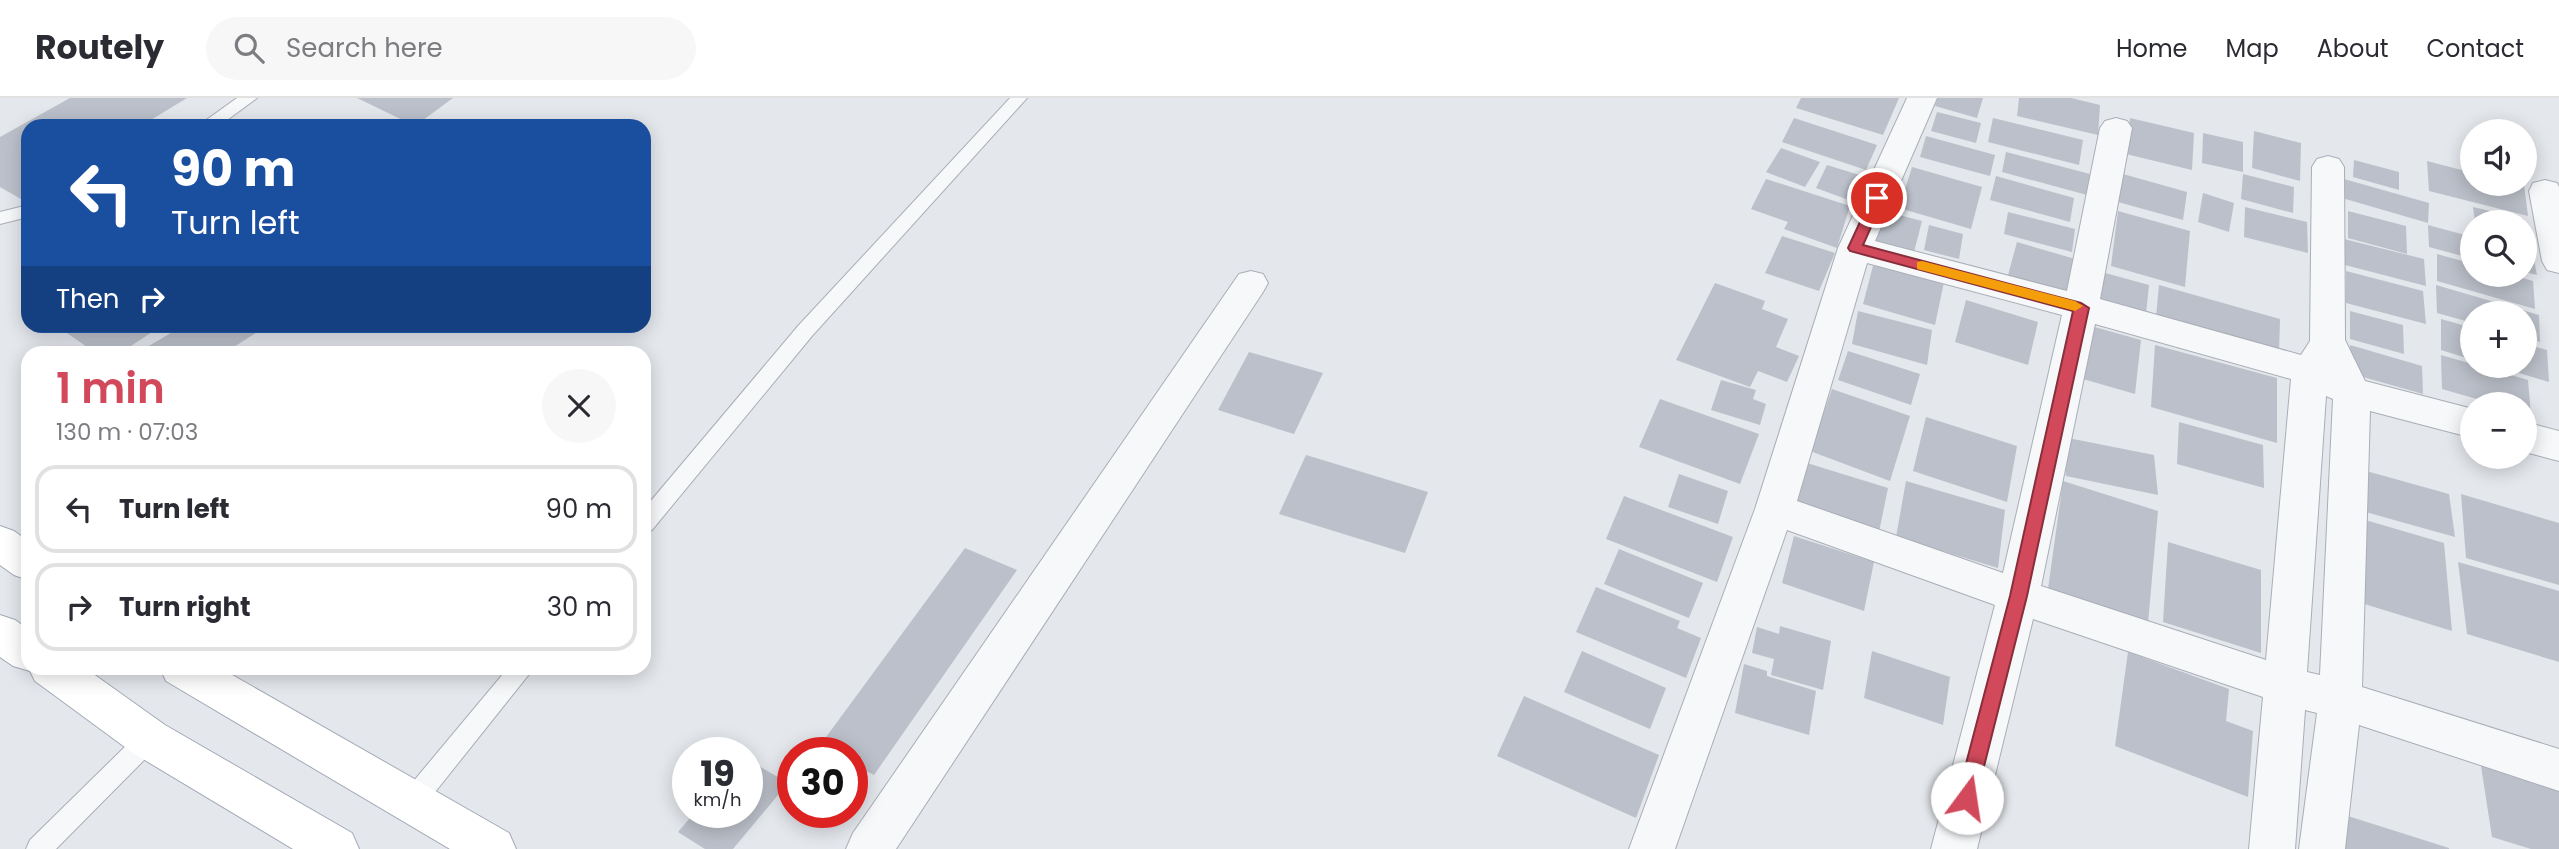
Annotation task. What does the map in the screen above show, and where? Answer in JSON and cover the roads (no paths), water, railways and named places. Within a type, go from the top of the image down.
[{"type":"main road","points":[[0,543],[21,558]]},
{"type":"main road","points":[[0,633],[21,648]]},
{"type":"main road","points":[[60,675],[149,739],[336,849]]},
{"type":"main road","points":[[193,675],[493,849]]},
{"type":"street","points":[[1653,849],[1775,509],[1855,248],[1922,98]]},
{"type":"street","points":[[1954,849],[2018,596],[2081,308],[2116,128]]},
{"type":"street","points":[[2272,849],[2283,685],[2319,356],[2328,167]]},
{"type":"street","points":[[2545,191],[2559,261]]},
{"type":"street","points":[[1855,248],[2196,337],[2319,356],[2352,393],[2460,421]]},
{"type":"street","points":[[869,849],[1251,283]]},
{"type":"street","points":[[2322,849],[2340,699],[2352,393]]},
{"type":"street","points":[[2537,441],[2559,446]]},
{"type":"street","points":[[1775,509],[2018,596],[2283,685],[2340,699],[2559,771]]},
{"type":"lane","points":[[217,119],[248,98]]},
{"type":"lane","points":[[651,516],[805,331],[1019,98]]},
{"type":"lane","points":[[0,218],[21,213]]},
{"type":"lane","points":[[411,803],[517,675]]},
{"type":"lane","points":[[39,849],[149,739]]}]
